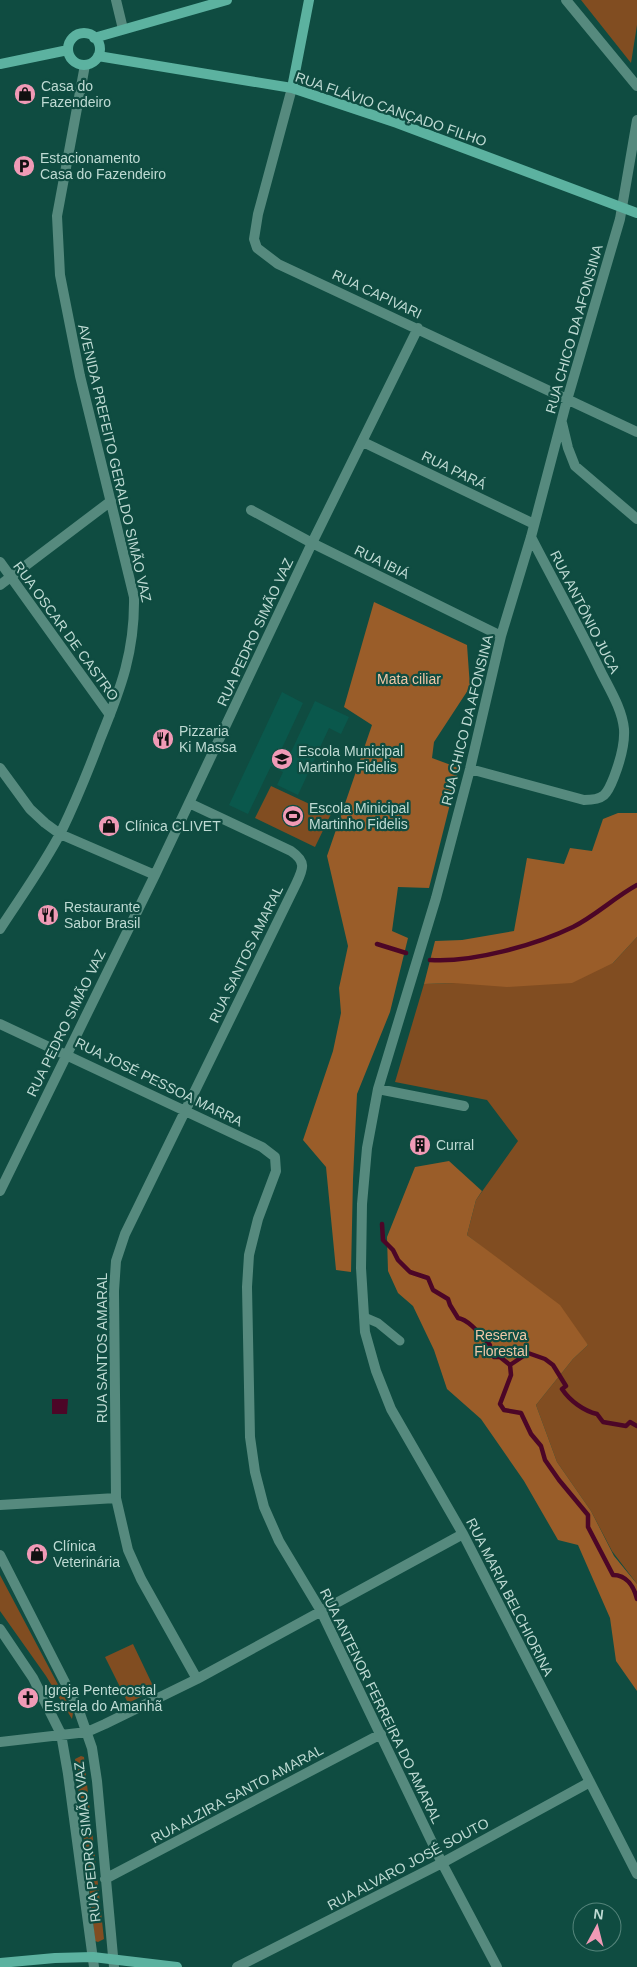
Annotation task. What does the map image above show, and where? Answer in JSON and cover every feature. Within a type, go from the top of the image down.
[{"type":"main road","points":[[94,38],[228,0]]},
{"type":"main road","points":[[292,88],[309,0]]},
{"type":"main road","points":[[85,34],[94,38],[100,46],[98,56],[91,63],[80,65],[72,59],[68,50],[69,44],[75,36],[85,34]]},
{"type":"main road","points":[[0,64],[68,50]]},
{"type":"main road","name":"RUA FLÁVIO CANÇADO FILHO","points":[[98,56],[292,88],[397,123],[637,213]]},
{"type":"main road","points":[[0,1963],[55,1958],[177,1967]]},
{"type":"street","points":[[116,0],[123,29]]},
{"type":"street","points":[[566,0],[637,86]]},
{"type":"street","name":"AVENIDA PREFEITO GERALDO SIMÃO VAZ","points":[[0,929],[60,834],[80,790],[128,664],[134,625],[134,597],[80,376],[60,275],[57,216],[85,65]]},
{"type":"street","name":"RUA CAPIVARI","points":[[292,88],[258,214],[254,239],[257,248],[278,264],[637,432]]},
{"type":"street","name":"RUA CHICO DA AFONSINA","points":[[365,1332],[361,1268],[362,1204],[367,1148],[378,1089],[436,898],[470,769],[501,636],[531,537],[567,400],[623,207],[637,120]]},
{"type":"street","name":"RUA PEDRO SIMÃO VAZ","points":[[0,1191],[66,1053],[155,875],[312,543],[418,328]]},
{"type":"street","points":[[562,422],[568,448],[575,466],[637,519]]},
{"type":"street","name":"RUA PARÁ","points":[[362,442],[534,524]]},
{"type":"street","points":[[0,585],[111,501]]},
{"type":"street","name":"RUA IBIÁ","points":[[251,510],[312,543],[501,636]]},
{"type":"street","name":"RUA ANTÔNIO JUCA","points":[[470,769],[563,794],[596,800],[603,797],[609,789],[624,741],[624,728],[615,700],[531,537]]},
{"type":"street","name":"RUA OSCAR DE CASTRO","points":[[0,562],[110,715]]},
{"type":"street","points":[[0,768],[30,809],[45,824],[60,834],[155,875]]},
{"type":"street","name":"RUA SANTOS AMARAL","points":[[189,803],[292,851],[302,860],[302,871],[296,884],[184,1110],[125,1234],[116,1261],[113,1329],[116,1498],[128,1550],[141,1579],[197,1680]]},
{"type":"street","name":"RUA JOSÉ PESSOA MARRA","points":[[0,1024],[66,1053],[262,1147],[275,1158]]},
{"type":"street","points":[[378,1089],[464,1106]]},
{"type":"street","name":"RUA ANTENOR FERREIRA DO AMARAL","points":[[275,1158],[276,1171],[258,1219],[249,1255],[247,1287],[250,1437],[255,1472],[264,1507],[279,1541],[321,1611],[442,1863],[497,1967]]},
{"type":"street","name":"RUA MARIA BELCHIORINA","points":[[365,1332],[376,1371],[391,1409],[463,1534],[637,1874]]},
{"type":"street","points":[[0,1505],[116,1498]]},
{"type":"street","points":[[0,1742],[87,1732],[134,1712],[197,1680],[463,1534]]},
{"type":"street","name":"RUA PEDRO SIMÃO VAZ","points":[[0,1556],[78,1708],[92,1748],[97,1780],[113,1963]]},
{"type":"street","name":"RUA PEDRO SIMÃO VAZ","points":[[0,1629],[33,1678],[61,1734],[93,1962]]},
{"type":"street","name":"RUA ALZIRA SANTO AMARAL","points":[[105,1879],[381,1734]]},
{"type":"street","name":"RUA ALVARO JOSÉ SOUTO","points":[[237,1967],[442,1863],[590,1782]]},
{"type":"lane","points":[[364,1317],[378,1323],[400,1341]]},
{"type":"shaded area","points":[[581,0],[637,0],[637,25],[631,63]]},
{"type":"shaded area","name":"Escola Municipal Martinho Fidelis","points":[[282,692],[303,703],[282,748],[291,752],[315,701],[349,717],[341,734],[329,728],[298,795],[277,785],[283,772],[271,766],[248,814],[229,805]]},
{"type":"shaded area","name":"Escola Minicipal Martinho Fidelis","points":[[271,786],[331,814],[315,847],[255,818]]},
{"type":"shaded area","points":[[637,937],[637,1584],[612,1551],[591,1511],[557,1462],[536,1405],[573,1359],[588,1345],[505,1265],[467,1235],[476,1200],[518,1141],[487,1100],[395,1082],[424,984],[454,983],[613,963]]},
{"type":"shaded area","points":[[52,1399],[68,1399],[67,1414],[52,1414]]},
{"type":"shaded area","points":[[0,1575],[73,1713],[72,1719],[46,1676],[0,1611]]},
{"type":"shaded area","points":[[133,1644],[155,1690],[128,1703],[105,1657]]},
{"type":"shaded area","points":[[81,1756],[84,1757],[104,1939],[98,1942],[95,1941],[75,1759]]},
{"type":"green space","name":"Mata ciliar","points":[[374,602],[467,645],[470,687],[434,742],[432,758],[459,768],[429,888],[398,887],[392,931],[408,938],[390,1012],[357,1094],[351,1272],[336,1270],[326,1167],[303,1140],[333,1051],[341,1013],[339,988],[348,946],[327,856],[372,725],[344,707]]},
{"type":"green space","points":[[618,813],[637,813],[637,937],[613,963],[572,983],[507,987],[454,983],[424,984],[435,941],[462,940],[514,931],[527,858],[564,864],[570,848],[592,851],[603,819]]},
{"type":"green space","name":"Reserva Florestal","points":[[449,1161],[482,1191],[476,1200],[467,1235],[560,1305],[588,1345],[573,1359],[536,1405],[557,1462],[591,1511],[614,1556],[637,1584],[637,1691],[616,1661],[610,1618],[578,1545],[558,1540],[524,1481],[481,1419],[447,1389],[434,1350],[413,1306],[398,1293],[388,1271],[387,1237],[415,1167]]},
{"type":"waterway","points":[[430,960],[464,959],[484,956],[558,934],[581,923],[637,885]]},
{"type":"waterway","points":[[377,944],[406,953]]},
{"type":"waterway","points":[[382,1224],[383,1240],[393,1250],[398,1260],[410,1272],[428,1278],[433,1290],[448,1299],[458,1318],[471,1325],[490,1345],[490,1351],[494,1357],[500,1357],[510,1365],[528,1353],[545,1359],[553,1365],[566,1386],[562,1389],[578,1405],[587,1411],[597,1414],[603,1422],[626,1426],[630,1422],[637,1426]]},
{"type":"waterway","points":[[510,1365],[511,1375],[500,1404],[504,1410],[521,1413],[531,1434],[541,1446],[545,1460],[588,1515],[588,1527],[613,1575],[626,1579],[634,1590],[637,1599]]},
{"type":"place","name":"Casa do Fazendeiro","points":[[25,94]]},
{"type":"place","name":"Estacionamento Casa do Fazendeiro","points":[[24,166]]},
{"type":"place","name":"Pizzaria Ki Massa","points":[[163,739]]},
{"type":"place","name":"Escola Municipal Martinho Fidelis","points":[[282,759]]},
{"type":"place","name":"Escola Minicipal Martinho Fidelis","points":[[293,816]]},
{"type":"place","name":"Clínica CLIVET","points":[[109,826]]},
{"type":"place","name":"Restaurante Sabor Brasil","points":[[48,915]]},
{"type":"place","name":"Curral","points":[[420,1145]]},
{"type":"place","name":"Clínica Veterinária","points":[[37,1554]]},
{"type":"place","name":"Igreja Pentecostal Estrela do Amanhã","points":[[28,1698]]}]
